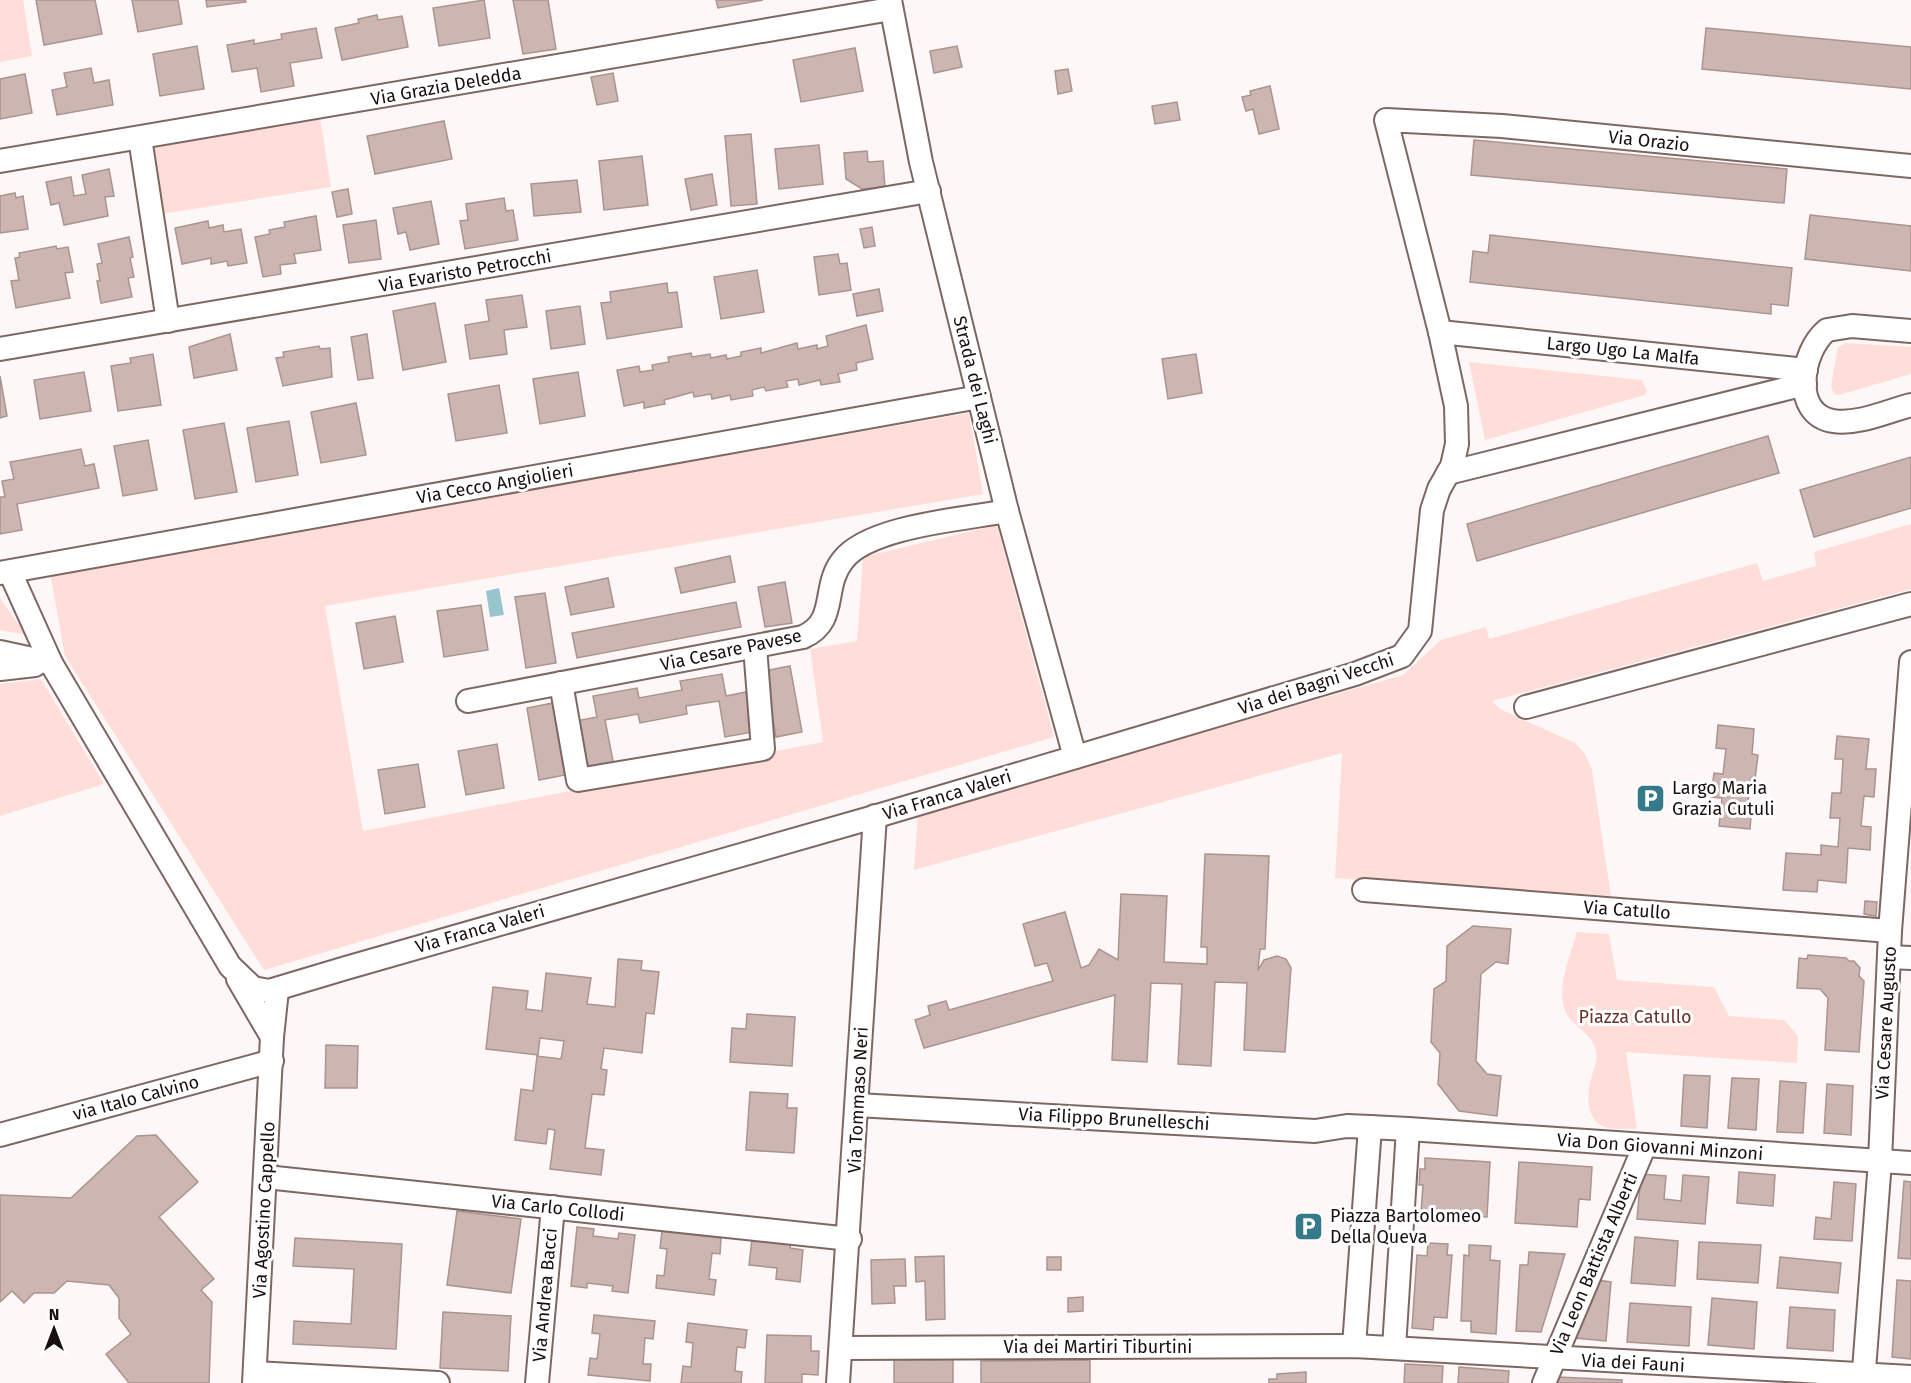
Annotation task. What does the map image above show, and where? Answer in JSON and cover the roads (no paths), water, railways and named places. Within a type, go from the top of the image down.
[{"type":"street","name":"Via Grazia Deledda","points":[[0,161],[891,4]]},
{"type":"street","name":"Strada dei Laghi","points":[[891,4],[909,109],[1007,512],[1075,757]]},
{"type":"street","name":"Via Orazio","points":[[1386,120],[1502,126],[1911,166]]},
{"type":"street","name":"Via dei Bagni Vecchi","points":[[1075,757],[1355,674],[1402,656],[1413,645],[1420,631],[1432,510],[1456,451],[1458,425],[1440,332],[1386,120]]},
{"type":"street","points":[[140,138],[168,321]]},
{"type":"street","name":"Via Evaristo Petrocchi","points":[[0,349],[929,192]]},
{"type":"street","points":[[1911,331],[1852,326],[1832,328],[1824,333],[1816,343],[1806,377],[1811,409],[1830,420],[1850,421],[1911,405]]},
{"type":"street","name":"Largo Ugo La Malfa","points":[[1440,332],[1806,377]]},
{"type":"street","points":[[1448,473],[1806,377]]},
{"type":"street","name":"Via Cecco Angiolieri","points":[[5,573],[979,397]]},
{"type":"street","name":"Via Cesare Pavese","points":[[468,701],[803,637],[818,628],[826,614],[831,582],[839,565],[850,552],[864,543],[900,530],[1007,512]]},
{"type":"street","name":"Via Franca Valeri","points":[[5,573],[51,663],[230,966],[253,988],[277,990],[358,964],[1075,757]]},
{"type":"street","points":[[1526,707],[1911,604]]},
{"type":"street","points":[[561,683],[578,780],[763,748],[755,647]]},
{"type":"street","points":[[0,651],[51,663]]},
{"type":"street","name":"Via Cesare Augusto","points":[[1863,1378],[1880,1161],[1900,957],[1890,931],[1911,662]]},
{"type":"street","points":[[0,669],[51,663]]},
{"type":"street","name":"Via Tommaso Neri","points":[[838,1383],[850,1239],[875,816]]},
{"type":"street","name":"Via Catullo","points":[[1364,890],[1890,931]]},
{"type":"street","points":[[230,966],[272,1037]]},
{"type":"street","name":"Via Agostino Cappello","points":[[255,1378],[272,1037],[277,990]]},
{"type":"street","name":"via Italo Calvino","points":[[0,1135],[272,1061]]},
{"type":"street","name":"Via Filippo Brunelleschi","points":[[857,1105],[1315,1131],[1347,1126],[1370,1127]]},
{"type":"street","points":[[1354,1346],[1370,1127],[1408,1129],[1394,1348]]},
{"type":"street","name":"Via Don Giovanni Minzoni","points":[[1408,1129],[1911,1163]]},
{"type":"street","name":"Via Leon Battista Alberti","points":[[1545,1383],[1645,1146]]},
{"type":"street","name":"Via Carlo Collodi","points":[[266,1177],[850,1239]]},
{"type":"street","name":"Via Andrea Bacci","points":[[537,1383],[553,1207]]},
{"type":"street","name":"Via dei Martiri Tiburtini","points":[[841,1348],[1354,1346]]},
{"type":"street","name":"Via dei Fauni","points":[[1354,1346],[1863,1378],[1911,1377]]},
{"type":"street","points":[[255,1378],[438,1383]]},
{"type":"water","points":[[499,588],[504,615],[490,617],[486,591]]},
{"type":"place","name":"Largo Maria Grazia Cutuli","points":[[1651,798]]},
{"type":"place","name":"Piazza Bartolomeo Della Queva","points":[[1309,1226]]},
{"type":"park label","name":"Piazza Catullo","points":[[1635,1017]]}]
